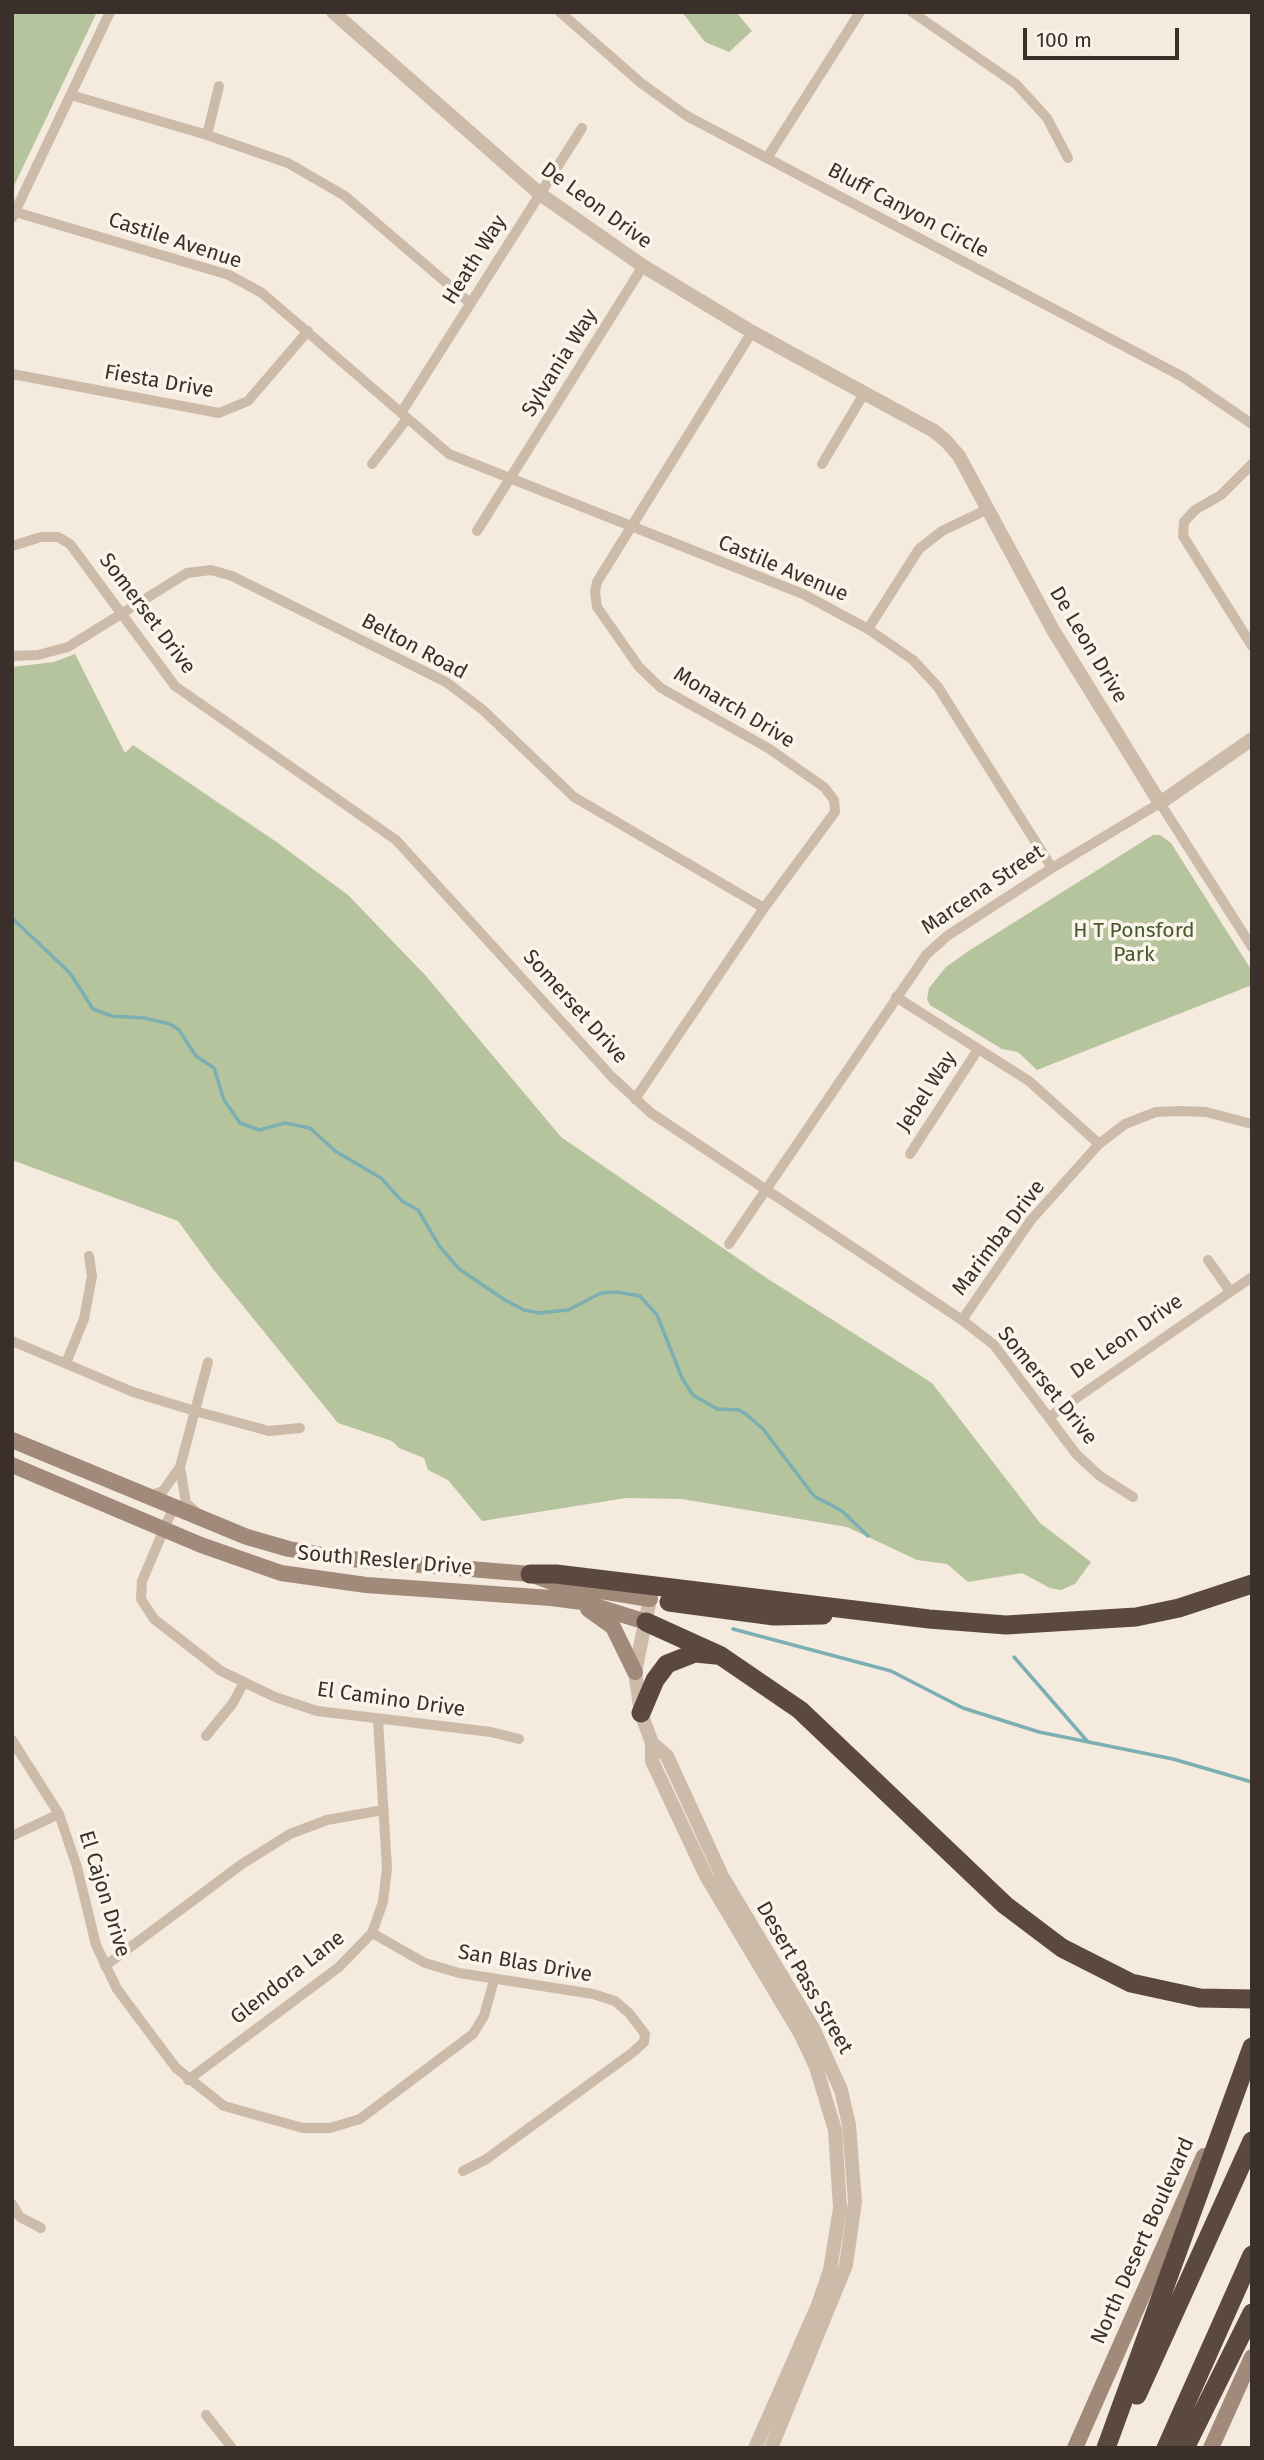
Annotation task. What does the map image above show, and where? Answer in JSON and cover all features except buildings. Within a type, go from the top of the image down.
[{"type":"highway","points":[[530,1574],[556,1574],[852,1610],[1006,1625],[1136,1617],[1179,1608],[1252,1584]]},
{"type":"highway","points":[[650,1599],[774,1616],[812,1618],[852,1610]]},
{"type":"highway","points":[[646,1622],[696,1642],[769,1687],[827,1734],[1005,1905],[1039,1933],[1077,1958],[1130,1983],[1227,2001],[1252,1999]]},
{"type":"highway","points":[[641,1713],[655,1679],[667,1664],[695,1653],[721,1656]]},
{"type":"highway","points":[[1106,2448],[1251,2049]]},
{"type":"highway","points":[[1114,2448],[1252,2141]]},
{"type":"highway","points":[[1166,2448],[1252,2255]]},
{"type":"highway","points":[[1185,2448],[1252,2314]]},
{"type":"main road","name":"South Resler Drive","points":[[12,1440],[247,1537],[302,1551],[339,1558],[530,1574],[557,1584],[650,1599]]},
{"type":"main road","name":"South Resler Drive","points":[[12,1465],[239,1560],[311,1578],[495,1591],[582,1602],[646,1622]]},
{"type":"main road","points":[[582,1602],[613,1627],[635,1672]]},
{"type":"main road","name":"North Desert Boulevard","points":[[1075,2448],[1251,2049]]},
{"type":"main road","points":[[1211,2448],[1252,2357]]},
{"type":"street","points":[[13,214],[110,12]]},
{"type":"street","name":"De Leon Drive","points":[[333,12],[540,194],[643,266],[752,332],[946,441],[959,456],[1053,630],[1252,947]]},
{"type":"street","name":"Bluff Canyon Circle","points":[[560,12],[662,99],[767,158],[1182,377],[1252,424]]},
{"type":"street","points":[[767,158],[860,12]]},
{"type":"street","points":[[912,12],[1016,84],[1047,118],[1068,158]]},
{"type":"street","points":[[207,135],[219,86]]},
{"type":"street","points":[[71,95],[207,135],[288,163],[345,195],[470,303]]},
{"type":"street","name":"Heath Way","points":[[404,416],[470,303],[582,128]]},
{"type":"street","name":"Castile Avenue","points":[[13,214],[229,275],[262,293],[449,454],[803,594],[868,629],[913,660],[938,687],[1052,868]]},
{"type":"street","name":"Sylvania Way","points":[[477,531],[643,266]]},
{"type":"street","name":"Fiesta Drive","points":[[12,374],[219,413],[247,401],[308,331]]},
{"type":"street","name":"Monarch Drive","points":[[635,1099],[764,908],[835,812],[834,800],[824,787],[768,748],[661,688],[639,667],[597,607],[597,582],[752,332]]},
{"type":"street","points":[[822,464],[864,393]]},
{"type":"street","points":[[372,464],[404,416]]},
{"type":"street","points":[[1252,464],[1221,495],[1195,510],[1184,522],[1183,536],[1252,646]]},
{"type":"street","points":[[868,629],[919,549],[942,531],[988,509]]},
{"type":"street","name":"Somerset Drive","points":[[12,546],[41,537],[58,537],[70,544],[175,686],[396,840],[635,1099],[765,1191],[962,1320],[1000,1353],[1092,1470],[1133,1497]]},
{"type":"street","name":"Belton Road","points":[[12,656],[38,655],[68,647],[187,573],[211,570],[232,576],[446,682],[483,710],[574,797],[764,908]]},
{"type":"street","name":"Marcena Street","points":[[729,1244],[926,954],[947,936],[1160,803],[1212,764],[1252,739]]},
{"type":"street","points":[[896,997],[977,1051],[1029,1081],[1099,1144]]},
{"type":"street","name":"Jebel Way","points":[[910,1154],[977,1051]]},
{"type":"street","name":"Marimba Drive","points":[[962,1320],[1031,1220],[1099,1144],[1125,1124],[1156,1112],[1206,1112],[1252,1124]]},
{"type":"street","points":[[66,1363],[84,1319],[92,1276],[89,1256]]},
{"type":"street","points":[[1208,1260],[1230,1291]]},
{"type":"street","name":"De Leon Drive","points":[[1049,1417],[1252,1277]]},
{"type":"street","points":[[12,1341],[133,1392],[195,1412],[269,1431],[300,1428]]},
{"type":"street","points":[[150,1496],[163,1492],[180,1467],[208,1362]]},
{"type":"street","points":[[180,1467],[186,1503],[201,1518]]},
{"type":"street","name":"El Camino Drive","points":[[174,1506],[142,1581],[141,1599],[145,1608],[203,1659],[243,1684],[317,1711],[491,1732],[519,1739]]},
{"type":"street","name":"Desert Pass Street","points":[[650,1599],[635,1672],[641,1713],[652,1743],[652,1761],[706,1876],[813,2028],[841,2090],[854,2165],[852,2243],[836,2296],[771,2448]]},
{"type":"street","points":[[206,1735],[233,1703],[243,1684]]},
{"type":"street","name":"Glendora Lane","points":[[188,2080],[339,1967],[372,1933],[385,1891],[378,1720]]},
{"type":"street","name":"El Cajon Drive","points":[[12,1740],[59,1814],[77,1867],[89,1924],[105,1966],[128,2008],[188,2080],[211,2098],[242,2113],[303,2129],[348,2124],[368,2114],[473,2035],[484,2017],[494,1979]]},
{"type":"street","points":[[105,1966],[242,1864],[290,1834],[327,1820],[383,1810]]},
{"type":"street","points":[[12,1836],[59,1814]]},
{"type":"street","name":"Desert Pass Street","points":[[746,1932],[801,2035],[826,2095],[840,2173],[836,2241],[818,2305],[755,2448]]},
{"type":"street","name":"San Blas Drive","points":[[372,1933],[425,1963],[494,1979],[593,1994],[615,2001],[629,2012],[644,2031],[645,2038],[632,2053],[485,2160],[463,2171]]},
{"type":"street","points":[[12,2204],[20,2217],[41,2228]]},
{"type":"street","points":[[836,2241],[852,2243]]},
{"type":"street","points":[[206,2415],[232,2448]]},
{"type":"green space","points":[[12,12],[97,12],[12,190]]},
{"type":"green space","points":[[682,12],[736,12],[752,31],[729,52],[705,42]]},
{"type":"green space","points":[[75,654],[125,753],[133,745],[278,843],[348,895],[426,976],[561,1137],[768,1279],[932,1383],[1040,1523],[1091,1562],[1075,1584],[1061,1590],[1050,1588],[1022,1573],[968,1582],[947,1564],[917,1560],[847,1527],[682,1499],[626,1498],[482,1521],[448,1480],[428,1470],[424,1458],[399,1448],[392,1441],[338,1423],[213,1269],[178,1221],[12,1160],[12,667],[54,662]]},
{"type":"green space","name":"H T Ponsford Park","points":[[1153,835],[1160,835],[1171,843],[1252,971],[1252,985],[1037,1070],[1018,1052],[1002,1049],[930,1005],[927,999],[929,988],[946,967]]},
{"type":"waterway","points":[[12,918],[70,973],[93,1009],[112,1016],[144,1018],[170,1024],[179,1030],[196,1056],[214,1068],[224,1100],[240,1123],[259,1130],[285,1123],[310,1128],[335,1151],[381,1178],[402,1201],[418,1210],[440,1247],[459,1269],[505,1300],[524,1310],[539,1313],[568,1310],[601,1293],[617,1292],[640,1296],[657,1315],[682,1378],[693,1395],[717,1409],[739,1410],[746,1414],[763,1429],[814,1496],[842,1511],[868,1536]]},
{"type":"waterway","points":[[733,1629],[891,1671],[963,1708],[1039,1732],[1173,1759],[1252,1782]]},
{"type":"waterway","points":[[1014,1657],[1088,1742]]}]
